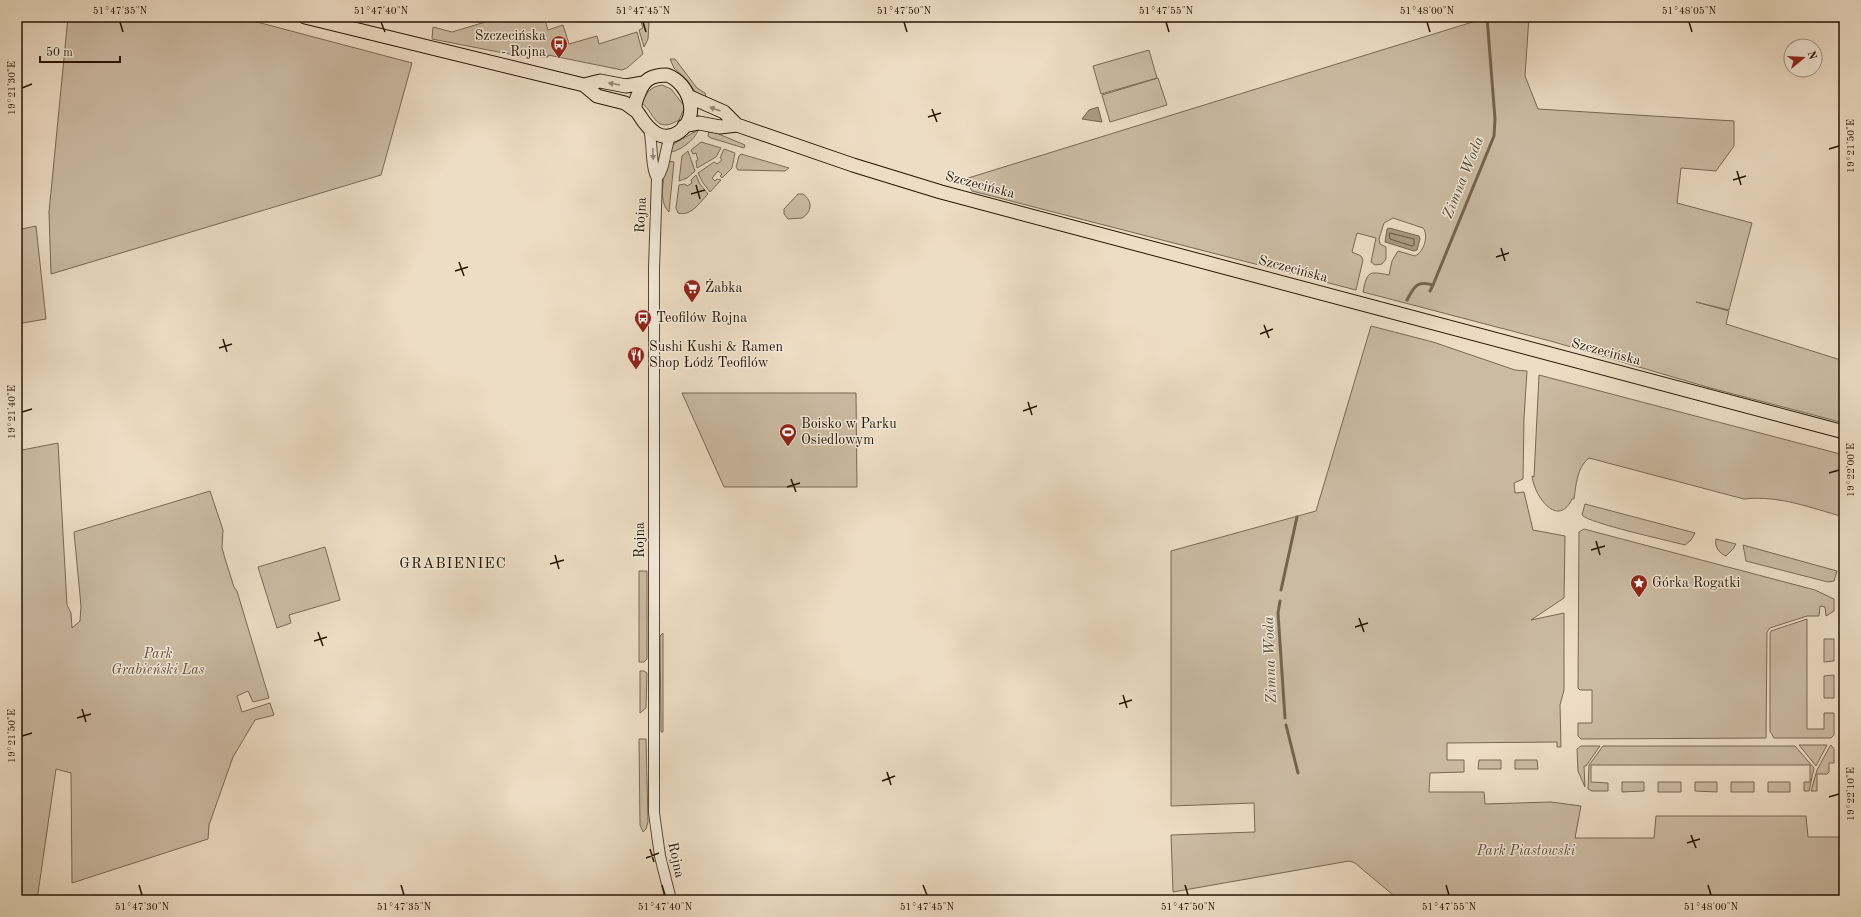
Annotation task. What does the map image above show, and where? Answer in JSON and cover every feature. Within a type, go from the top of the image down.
[{"type":"main road","points":[[305,17],[584,85],[597,96],[625,103],[636,111],[648,129],[660,135],[671,135],[681,131],[691,110],[690,97],[678,82],[667,75],[654,76],[643,83],[626,86],[600,81],[584,85]]},
{"type":"main road","points":[[636,111],[636,101],[643,83]]},
{"type":"main road","name":"Szczecińska","points":[[690,97],[698,102],[724,112],[737,125]]},
{"type":"main road","name":"Szczecińska","points":[[684,126],[699,122],[720,127],[737,125],[853,165],[941,192],[1844,432]]},
{"type":"street","name":"Rojna","points":[[648,129],[652,145],[654,170],[657,178],[654,268],[654,782],[657,839],[670,900]]},
{"type":"street","name":"Rojna","points":[[657,178],[662,170],[665,149],[671,135]]},
{"type":"green space","points":[[68,17],[238,17],[412,63],[381,175],[51,274],[49,212]]},
{"type":"green space","points":[[502,17],[544,17],[548,30],[563,25],[569,44],[597,36],[599,44],[637,32],[643,54],[627,68],[622,70],[548,55],[548,57],[519,56],[432,39],[433,27],[452,32]]},
{"type":"green space","points":[[1501,17],[1529,17],[1525,76],[1538,109],[1734,121],[1734,146],[1716,171],[1681,168],[1677,203],[1752,223],[1729,310],[1696,302],[1729,311],[1726,324],[1844,361],[1844,423],[1707,387],[1554,342],[1363,292],[1366,280],[1370,274],[1377,273],[1389,275],[1392,261],[1398,251],[1415,256],[1421,251],[1425,243],[1426,235],[1423,228],[1393,218],[1384,223],[1379,239],[1380,244],[1386,247],[1386,259],[1382,264],[1375,265],[1371,262],[1376,238],[1357,233],[1352,252],[1361,256],[1363,260],[1356,290],[972,191],[965,179],[1479,20]]},
{"type":"green space","points":[[645,21],[649,23],[648,39],[644,47],[639,30],[643,28],[641,22]]},
{"type":"green space","points":[[1149,50],[1157,78],[1101,94],[1093,66]]},
{"type":"green space","points":[[670,59],[675,59],[697,88],[705,93],[706,98],[696,93],[687,80],[674,68]]},
{"type":"green space","points":[[1158,78],[1167,105],[1110,122],[1102,95]]},
{"type":"green space","points":[[662,85],[671,89],[685,107],[679,120],[665,125],[660,124],[642,103],[649,91]]},
{"type":"green space","points":[[698,130],[697,134],[686,145],[672,152],[668,152],[675,143]]},
{"type":"green space","points":[[709,130],[745,145],[744,148],[711,138],[708,136]]},
{"type":"green space","points":[[701,142],[721,148],[716,157],[697,168],[696,161],[698,160],[696,153],[693,154],[691,150]]},
{"type":"green space","points":[[724,149],[735,153],[732,168],[722,178],[720,176],[722,174],[718,171],[712,178],[715,181],[717,179],[721,180],[710,192],[698,173],[714,162],[717,164],[722,160],[720,158]]},
{"type":"green space","points":[[688,151],[695,171],[687,178],[679,181],[682,156]]},
{"type":"green space","points":[[741,154],[789,168],[785,171],[738,170],[736,167]]},
{"type":"green space","points":[[666,161],[674,162],[669,212],[663,201],[663,181]]},
{"type":"green space","points":[[696,175],[700,184],[708,194],[691,211],[683,214],[678,213],[676,208],[679,185],[685,184],[687,186],[692,183],[691,180]]},
{"type":"green space","points":[[798,194],[803,194],[810,203],[808,213],[802,218],[788,219],[784,214],[784,209]]},
{"type":"green space","points":[[36,226],[46,319],[17,324],[17,230]]},
{"type":"green space","name":"Park Piastowski","points":[[1371,326],[1433,342],[1515,370],[1527,371],[1524,418],[1523,479],[1514,483],[1515,493],[1524,492],[1533,530],[1565,536],[1564,598],[1531,620],[1564,613],[1564,690],[1560,705],[1561,747],[1557,747],[1557,742],[1447,743],[1447,760],[1464,760],[1464,772],[1430,773],[1429,792],[1484,792],[1485,804],[1551,802],[1581,806],[1575,838],[1654,838],[1656,816],[1806,816],[1808,837],[1844,837],[1844,900],[1399,900],[1355,863],[1349,861],[1173,892],[1171,835],[1255,832],[1254,803],[1171,806],[1171,551],[1316,511]]},
{"type":"green space","points":[[1539,375],[1844,455],[1844,517],[1795,503],[1770,499],[1744,499],[1589,458],[1582,466],[1580,471],[1576,482],[1574,499],[1572,499],[1566,507],[1560,511],[1554,510],[1542,500],[1537,492],[1532,476],[1534,477]]},
{"type":"green space","points":[[682,393],[856,393],[857,487],[724,487]]},
{"type":"green space","name":"Park Grabieński Las","points":[[58,443],[67,605],[71,613],[72,628],[80,621],[81,606],[74,532],[210,491],[223,530],[222,548],[234,587],[237,591],[269,698],[253,702],[248,691],[237,696],[242,712],[270,703],[274,715],[255,720],[233,757],[209,825],[208,839],[72,883],[71,773],[56,769],[37,900],[17,900],[17,451]]},
{"type":"green space","points":[[1585,504],[1695,533],[1691,540],[1685,545],[1630,532],[1582,515]]},
{"type":"green space","points":[[1584,529],[1815,590],[1834,599],[1834,611],[1826,616],[1825,607],[1820,606],[1819,616],[1807,616],[1770,628],[1767,632],[1766,738],[1581,739],[1578,736],[1578,723],[1592,723],[1592,690],[1580,690],[1578,688],[1579,532]]},
{"type":"green space","points":[[1716,539],[1736,544],[1726,556],[1718,549]]},
{"type":"green space","points":[[1743,545],[1837,571],[1834,581],[1828,582],[1746,561]]},
{"type":"green space","points":[[325,547],[340,600],[289,615],[291,623],[277,628],[258,567]]},
{"type":"green space","points":[[639,571],[647,571],[647,659],[644,662],[639,662]]},
{"type":"green space","points":[[1807,619],[1807,729],[1824,729],[1824,713],[1834,713],[1834,735],[1831,738],[1774,738],[1770,731],[1770,633],[1771,631]]},
{"type":"green space","points":[[663,633],[663,732],[661,732],[660,636]]},
{"type":"green space","points":[[1824,639],[1834,639],[1834,661],[1824,662]]},
{"type":"green space","points":[[640,671],[647,673],[646,708],[640,713]]},
{"type":"green space","points":[[1834,675],[1834,698],[1824,698],[1824,676]]},
{"type":"green space","points":[[639,739],[646,739],[648,822],[646,829],[643,832],[640,825]]},
{"type":"green space","points":[[1799,745],[1827,745],[1816,766]]},
{"type":"green space","points":[[1831,745],[1834,749],[1834,763],[1829,763],[1829,772],[1827,774],[1817,774],[1817,791],[1811,791],[1817,770]]},
{"type":"green space","points":[[1581,746],[1600,746],[1586,766],[1584,766],[1585,787],[1578,771],[1577,749]]},
{"type":"green space","points":[[1603,746],[1795,746],[1814,768],[1809,791],[1804,791],[1804,782],[1810,782],[1810,765],[1591,765],[1591,782],[1608,783],[1608,791],[1592,791],[1588,789],[1589,765]]},
{"type":"green space","points":[[1479,760],[1501,760],[1501,769],[1478,769]]},
{"type":"green space","points":[[1515,760],[1537,760],[1538,769],[1515,769]]},
{"type":"green space","points":[[1622,782],[1644,782],[1644,791],[1622,792]]},
{"type":"green space","points":[[1658,782],[1681,782],[1681,792],[1658,792]]},
{"type":"green space","points":[[1695,782],[1717,782],[1717,792],[1695,791]]},
{"type":"green space","points":[[1731,782],[1754,782],[1754,792],[1731,792]]},
{"type":"green space","points":[[1768,782],[1790,782],[1790,792],[1768,792]]},
{"type":"water","points":[[1098,107],[1102,122],[1082,119],[1089,110]]},
{"type":"water","points":[[1389,228],[1419,236],[1420,239],[1417,250],[1414,251],[1385,242],[1387,229]]},
{"type":"waterway","name":"Zimna Woda","points":[[1407,300],[1414,288],[1419,284],[1423,283],[1433,285],[1494,136],[1495,119],[1487,17]]},
{"type":"waterway","name":"Zimna Woda","points":[[1430,291],[1433,285]]},
{"type":"waterway","name":"Zimna Woda","points":[[1281,590],[1297,517]]},
{"type":"waterway","name":"Zimna Woda","points":[[1280,601],[1278,613],[1285,718]]},
{"type":"waterway","name":"Zimna Woda","points":[[1286,725],[1298,773]]},
{"type":"place","name":"Szczecińska - Rojna","points":[[559,59]]},
{"type":"place","name":"Żabka","points":[[692,303]]},
{"type":"place","name":"Teofilów Rojna","points":[[643,333]]},
{"type":"place","name":"Sushi Kushi & Ramen Shop Łódź Teofilów","points":[[636,370]]},
{"type":"place","name":"Boisko w Parku Osiedlowym","points":[[788,447]]},
{"type":"place","name":"Górka Rogatki","points":[[1639,598]]},
{"type":"district","name":"GRABIENIEC","points":[[453,564]]}]
